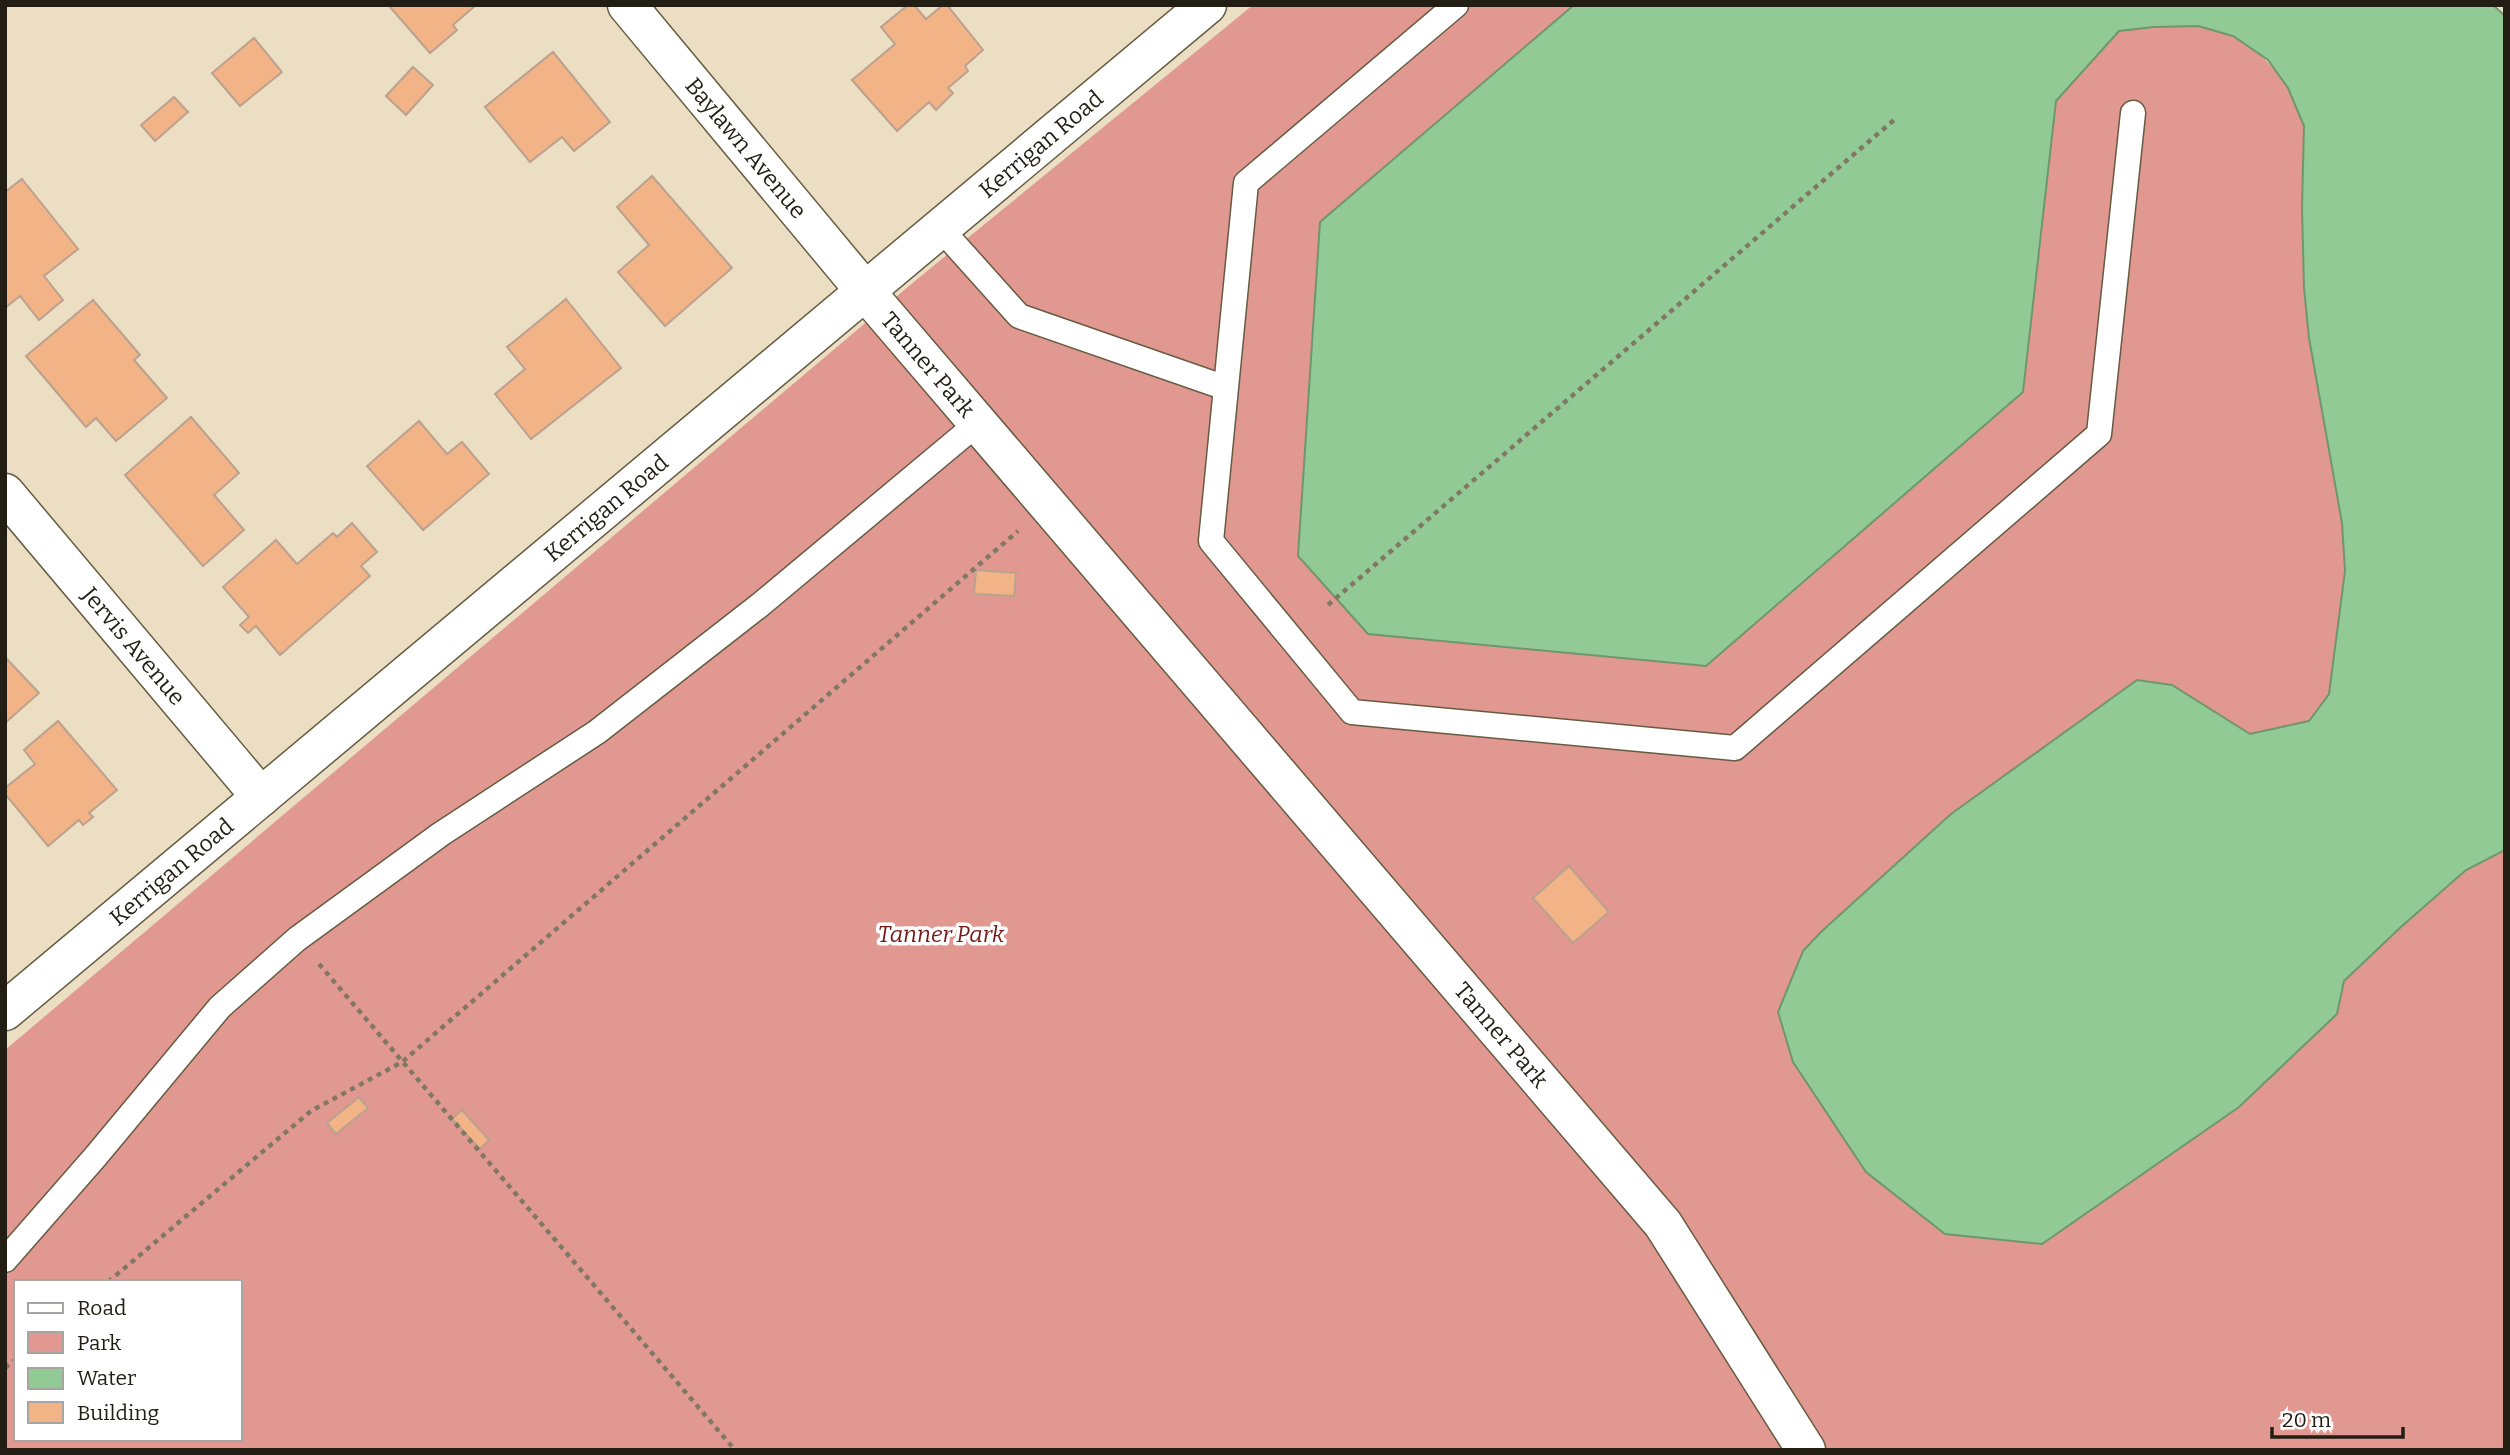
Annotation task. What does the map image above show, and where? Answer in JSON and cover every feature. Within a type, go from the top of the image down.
[{"type":"street","name":"Baylawn Avenue","points":[[627,5],[865,291]]},
{"type":"street","name":"Kerrigan Road","points":[[5,1011],[1207,5]]},
{"type":"street","name":"Tanner Park","points":[[865,291],[1663,1224],[1806,1450]]},
{"type":"street","name":"Jervis Avenue","points":[[5,493],[261,797]]},
{"type":"lane","points":[[1456,5],[1246,183],[1211,541],[1352,712],[1735,748],[2099,434],[2133,113]]},
{"type":"lane","points":[[941,229],[1019,316],[1226,388]]},
{"type":"lane","points":[[5,1260],[220,1007],[298,939],[440,834],[597,732],[760,605],[978,423]]},
{"type":"path","points":[[1328,605],[1894,120]]},
{"type":"path","points":[[110,1280],[311,1111],[402,1062],[1049,506]]},
{"type":"path","points":[[298,939],[735,1450]]},
{"type":"green space","name":"Tanner Park","points":[[1253,5],[1574,5],[1320,222],[2023,392],[2056,101],[2119,31],[2169,25],[2199,26],[2218,30],[2251,48],[2277,73],[2297,105],[2305,140],[2302,237],[2309,338],[2505,792],[2505,1450],[5,1450],[5,1050],[915,281]]},
{"type":"water","points":[[1574,5],[2493,5],[2505,16],[2505,850],[2466,870],[2344,981],[2337,1014],[2239,1107],[2042,1244],[1945,1234],[1866,1172],[1793,1062],[1778,1012],[1803,951],[1822,931],[1951,814],[2137,680],[2172,685],[2250,734],[2309,721],[2329,694],[2345,571],[2342,523],[2309,338],[2304,288],[2304,126],[2288,88],[2268,60],[2233,36],[2198,26],[2119,31],[2056,101],[2023,392],[1706,666],[1368,634],[1298,556],[1320,222]]},
{"type":"building","points":[[476,5],[453,25],[457,30],[430,53],[390,7]]},
{"type":"building","points":[[908,5],[914,5],[926,19],[943,5],[947,5],[983,50],[965,66],[968,71],[948,88],[953,93],[936,110],[929,102],[897,131],[852,80],[895,44],[881,27]]},
{"type":"building","points":[[254,38],[282,72],[240,106],[212,73]]},
{"type":"building","points":[[553,52],[610,122],[574,151],[562,137],[530,162],[485,107]]},
{"type":"building","points":[[413,67],[433,85],[406,115],[386,96]]},
{"type":"building","points":[[174,97],[188,112],[155,141],[141,125]]},
{"type":"building","points":[[652,176],[732,268],[665,326],[618,272],[649,245],[617,207]]},
{"type":"building","points":[[22,179],[78,249],[44,276],[63,300],[39,320],[20,296],[5,308],[5,192]]},
{"type":"building","points":[[566,299],[621,368],[531,439],[495,394],[525,369],[507,347]]},
{"type":"building","points":[[93,300],[140,355],[134,360],[167,398],[116,441],[96,418],[86,427],[26,356]]},
{"type":"building","points":[[191,417],[239,473],[214,495],[244,530],[203,566],[125,475]]},
{"type":"building","points":[[419,421],[447,454],[462,442],[489,474],[423,530],[367,466]]},
{"type":"building","points":[[352,523],[377,552],[361,566],[370,576],[280,655],[256,626],[248,633],[240,625],[249,617],[223,587],[276,540],[297,564],[333,533],[337,537]]},
{"type":"building","points":[[976,570],[1016,573],[1014,596],[974,594]]},
{"type":"building","points":[[5,657],[39,693],[5,723]]},
{"type":"building","points":[[58,721],[117,790],[89,813],[93,817],[83,825],[79,820],[48,846],[5,794],[5,788],[35,764],[24,750]]},
{"type":"building","points":[[1569,866],[1609,912],[1573,943],[1533,898]]},
{"type":"building","points":[[359,1097],[368,1108],[336,1134],[327,1123]]},
{"type":"building","points":[[462,1110],[489,1140],[480,1149],[452,1119]]}]
